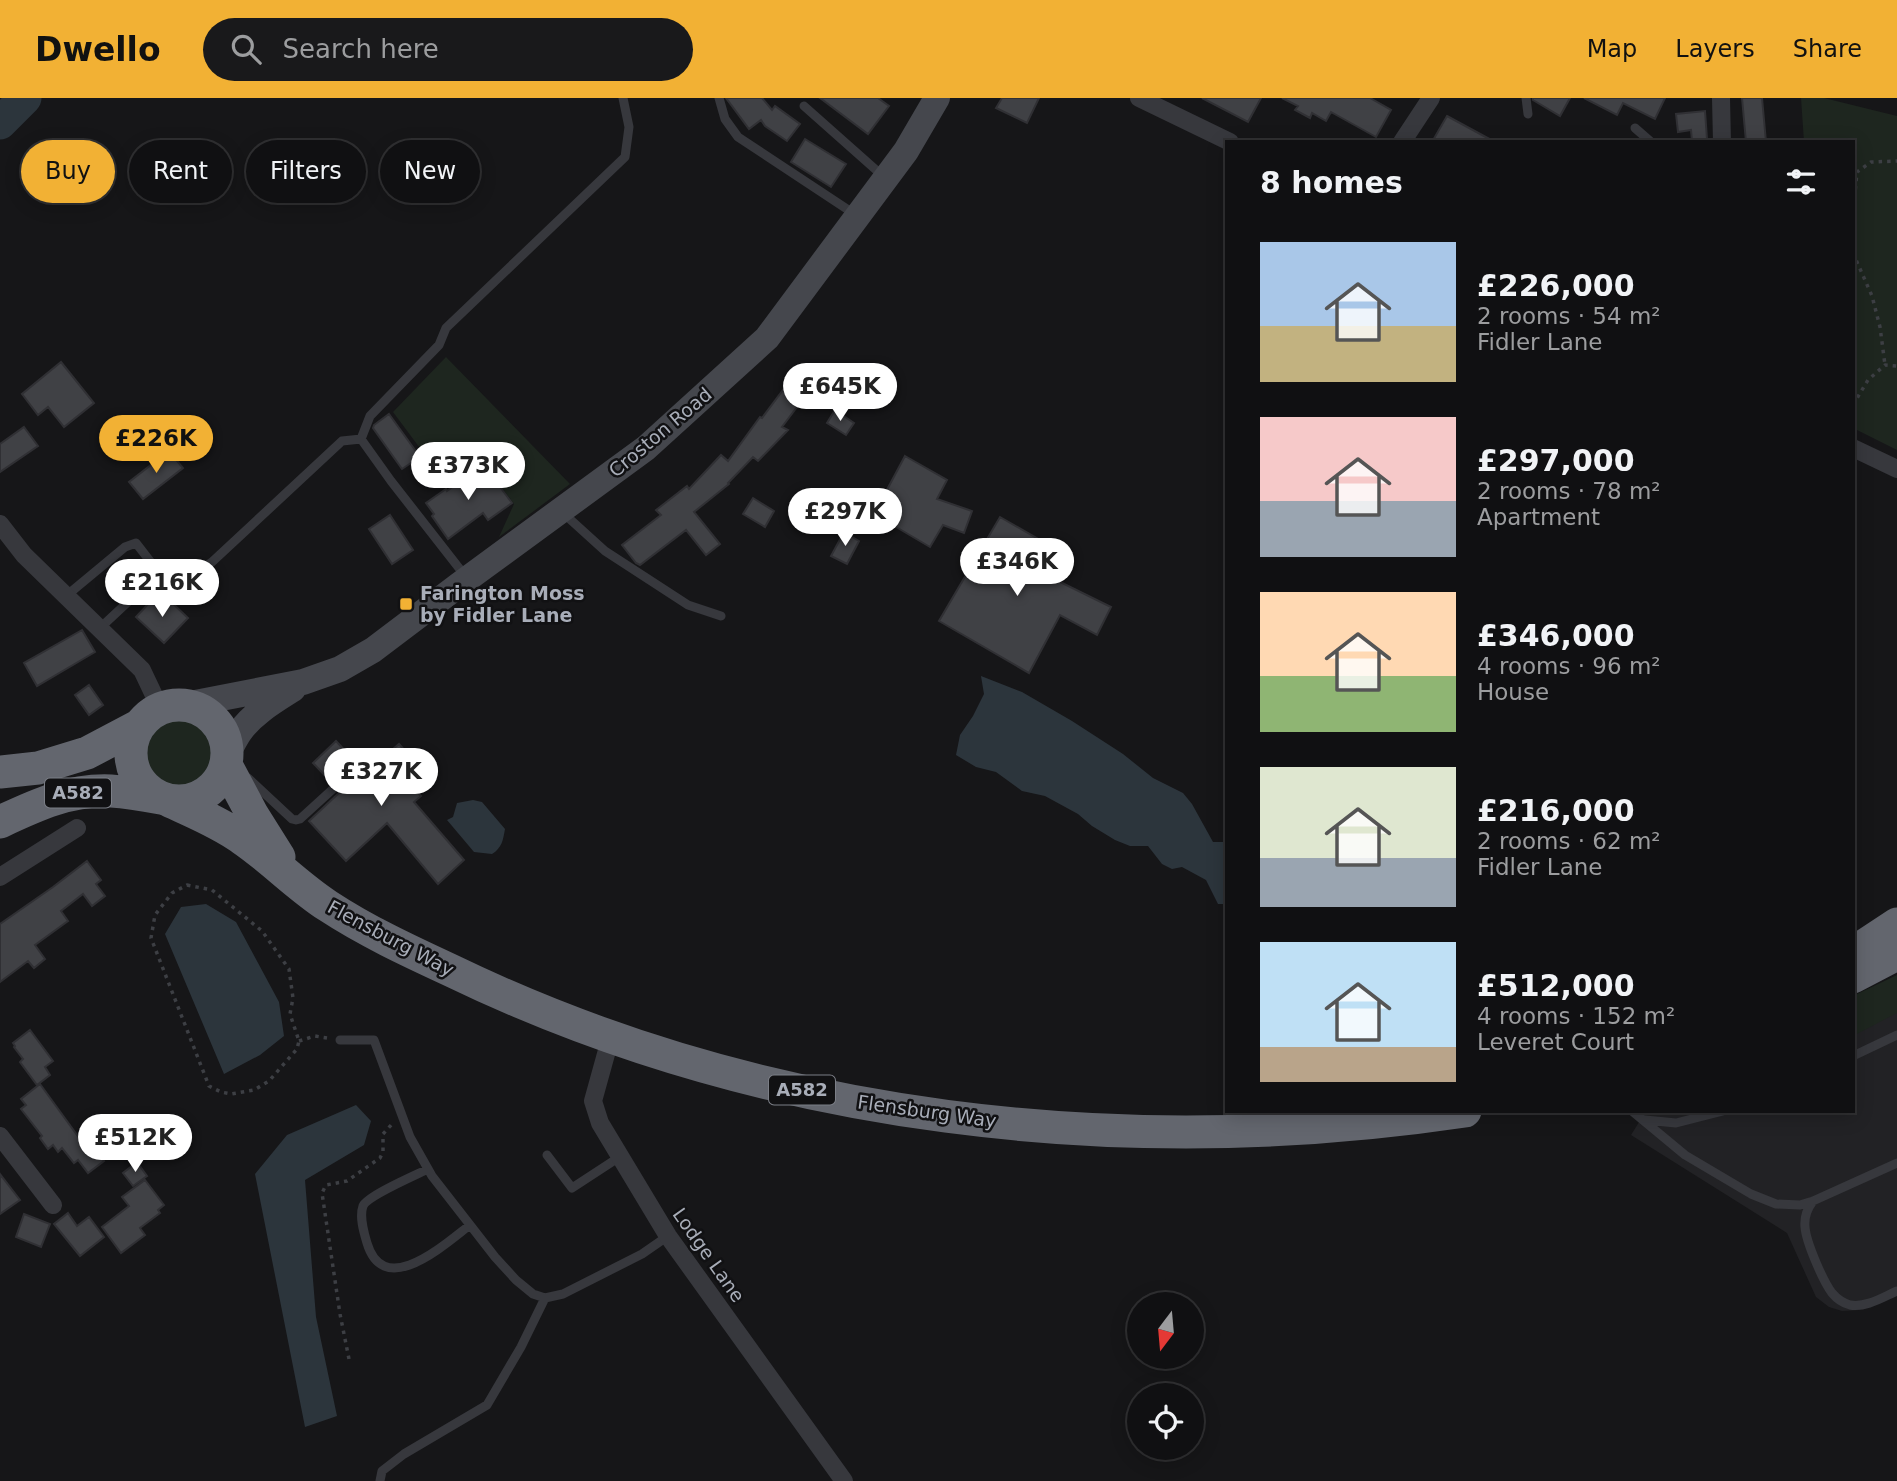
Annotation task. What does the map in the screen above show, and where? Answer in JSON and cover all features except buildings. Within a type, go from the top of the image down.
[{"type":"highway","name":"A582","points":[[0,822],[68,794],[112,791],[165,799],[185,801],[209,791],[218,782],[227,760],[224,734],[210,715],[198,708],[162,713],[133,738],[131,761],[140,782],[165,799]]},
{"type":"highway","name":"Croston Road","points":[[0,772],[38,768],[80,755],[112,741],[162,713]]},
{"type":"highway","name":"Flensburg Way","points":[[227,760],[252,814],[272,848],[304,889]]},
{"type":"highway","points":[[0,789],[0,813]]},
{"type":"highway","name":"Flensburg Way","points":[[165,799],[236,834],[329,906],[454,972],[611,1036],[686,1060],[796,1089],[913,1112],[1039,1126],[1161,1132],[1337,1127],[1449,1113]]},
{"type":"highway","points":[[1855,952],[1897,924]]},
{"type":"highway","points":[[1855,976],[1897,954]]},
{"type":"street","name":"Croston Road","points":[[162,713],[303,682],[340,669],[373,650],[646,448],[767,338],[906,151],[937,98]]},
{"type":"street","points":[[1139,98],[1160,102],[1226,140]]},
{"type":"street","points":[[1403,140],[1431,98]]},
{"type":"street","points":[[1721,98],[1722,140]]},
{"type":"street","points":[[1855,449],[1897,468]]},
{"type":"street","points":[[0,524],[24,555],[142,670],[162,713]]},
{"type":"street","name":"Croston Road","points":[[227,760],[239,732],[270,704],[303,682]]},
{"type":"street","points":[[0,877],[77,828]]},
{"type":"street","name":"Lodge Lane","points":[[611,1036],[593,1101],[600,1123],[668,1236],[844,1481]]},
{"type":"street","points":[[0,1136],[53,1205]]},
{"type":"lane","points":[[361,439],[370,416],[439,345],[446,328],[625,157],[629,127],[623,98]]},
{"type":"lane","points":[[719,98],[725,120],[738,137],[857,216]]},
{"type":"lane","points":[[1526,98],[1528,114]]},
{"type":"lane","points":[[804,106],[886,178]]},
{"type":"lane","points":[[1635,128],[1649,140]]},
{"type":"lane","points":[[66,596],[125,547],[136,543],[160,573],[191,576],[212,562],[342,441],[361,439]]},
{"type":"lane","points":[[361,439],[467,579]]},
{"type":"lane","points":[[561,511],[615,558],[688,605],[721,616]]},
{"type":"lane","points":[[100,628],[160,573]]},
{"type":"lane","points":[[227,760],[292,819],[300,819],[334,788]]},
{"type":"lane","points":[[1855,1055],[1897,1035]]},
{"type":"lane","points":[[340,1040],[374,1040],[410,1137],[428,1169],[516,1280],[533,1294],[545,1298],[563,1294],[642,1254],[668,1236]]},
{"type":"lane","points":[[1634,1113],[1685,1155],[1751,1194],[1776,1204],[1788,1206],[1813,1201],[1897,1163]]},
{"type":"lane","points":[[1643,1120],[1676,1123],[1715,1113]]},
{"type":"lane","points":[[547,1154],[572,1188],[621,1156]]},
{"type":"lane","points":[[428,1169],[371,1197],[363,1206],[362,1223],[377,1262],[394,1269],[410,1266],[470,1225]]},
{"type":"lane","points":[[1813,1201],[1805,1216],[1806,1234],[1809,1246],[1834,1296],[1847,1305],[1864,1305],[1897,1291]]},
{"type":"lane","points":[[380,1481],[382,1471],[404,1454],[487,1405],[521,1347],[545,1298]]},
{"type":"path","points":[[1855,194],[1857,172],[1871,162],[1897,162]]},
{"type":"path","points":[[1855,258],[1872,296],[1880,327],[1885,365]]},
{"type":"path","points":[[1855,402],[1868,380],[1885,365],[1897,366]]},
{"type":"path","points":[[187,886],[212,890],[262,930],[289,969],[293,998],[290,1014],[299,1041],[297,1049],[269,1081],[254,1090],[232,1094],[221,1093],[209,1086],[151,938],[155,915],[172,893],[187,886]]},
{"type":"path","points":[[299,1041],[315,1036],[340,1040]]},
{"type":"shaded area","points":[[1801,98],[1824,98],[1897,116],[1897,450],[1855,429],[1855,140],[1804,140]]},
{"type":"shaded area","points":[[446,357],[570,484],[499,537],[514,504],[478,456],[455,472],[446,463],[437,471],[393,412]]},
{"type":"shaded area","points":[[981,676],[1022,692],[1123,754],[1153,778],[1183,793],[1213,842],[1225,842],[1225,904],[1218,904],[1206,880],[1182,867],[1172,869],[1162,864],[1148,846],[1130,846],[1115,840],[1078,814],[1045,796],[1022,791],[996,772],[976,767],[956,755],[960,735],[984,694]]},
{"type":"shaded area","points":[[181,719],[194,722],[205,729],[212,740],[215,753],[212,766],[205,777],[194,784],[181,787],[168,784],[157,777],[150,766],[147,753],[150,740],[157,729],[168,722]]},
{"type":"shaded area","points":[[473,800],[482,802],[505,829],[500,846],[492,854],[474,852],[447,820],[453,817],[457,803]]},
{"type":"shaded area","points":[[206,904],[236,922],[279,1002],[284,1036],[260,1055],[224,1074],[165,934],[181,907]]},
{"type":"shaded area","points":[[1897,975],[1897,1013],[1855,1035],[1855,995]]},
{"type":"shaded area","points":[[1897,1007],[1897,1293],[1859,1310],[1842,1311],[1829,1307],[1816,1297],[1787,1233],[1631,1135],[1645,1113],[1855,1113],[1855,1029]]},
{"type":"shaded area","points":[[356,1105],[371,1121],[364,1145],[305,1180],[316,1317],[337,1416],[305,1427],[255,1174],[287,1135]]},
{"type":"waterway","points":[[0,123],[25,98]]},
{"type":"place","name":"Farington Moss by Fidler Lane","points":[[406,604]]}]
